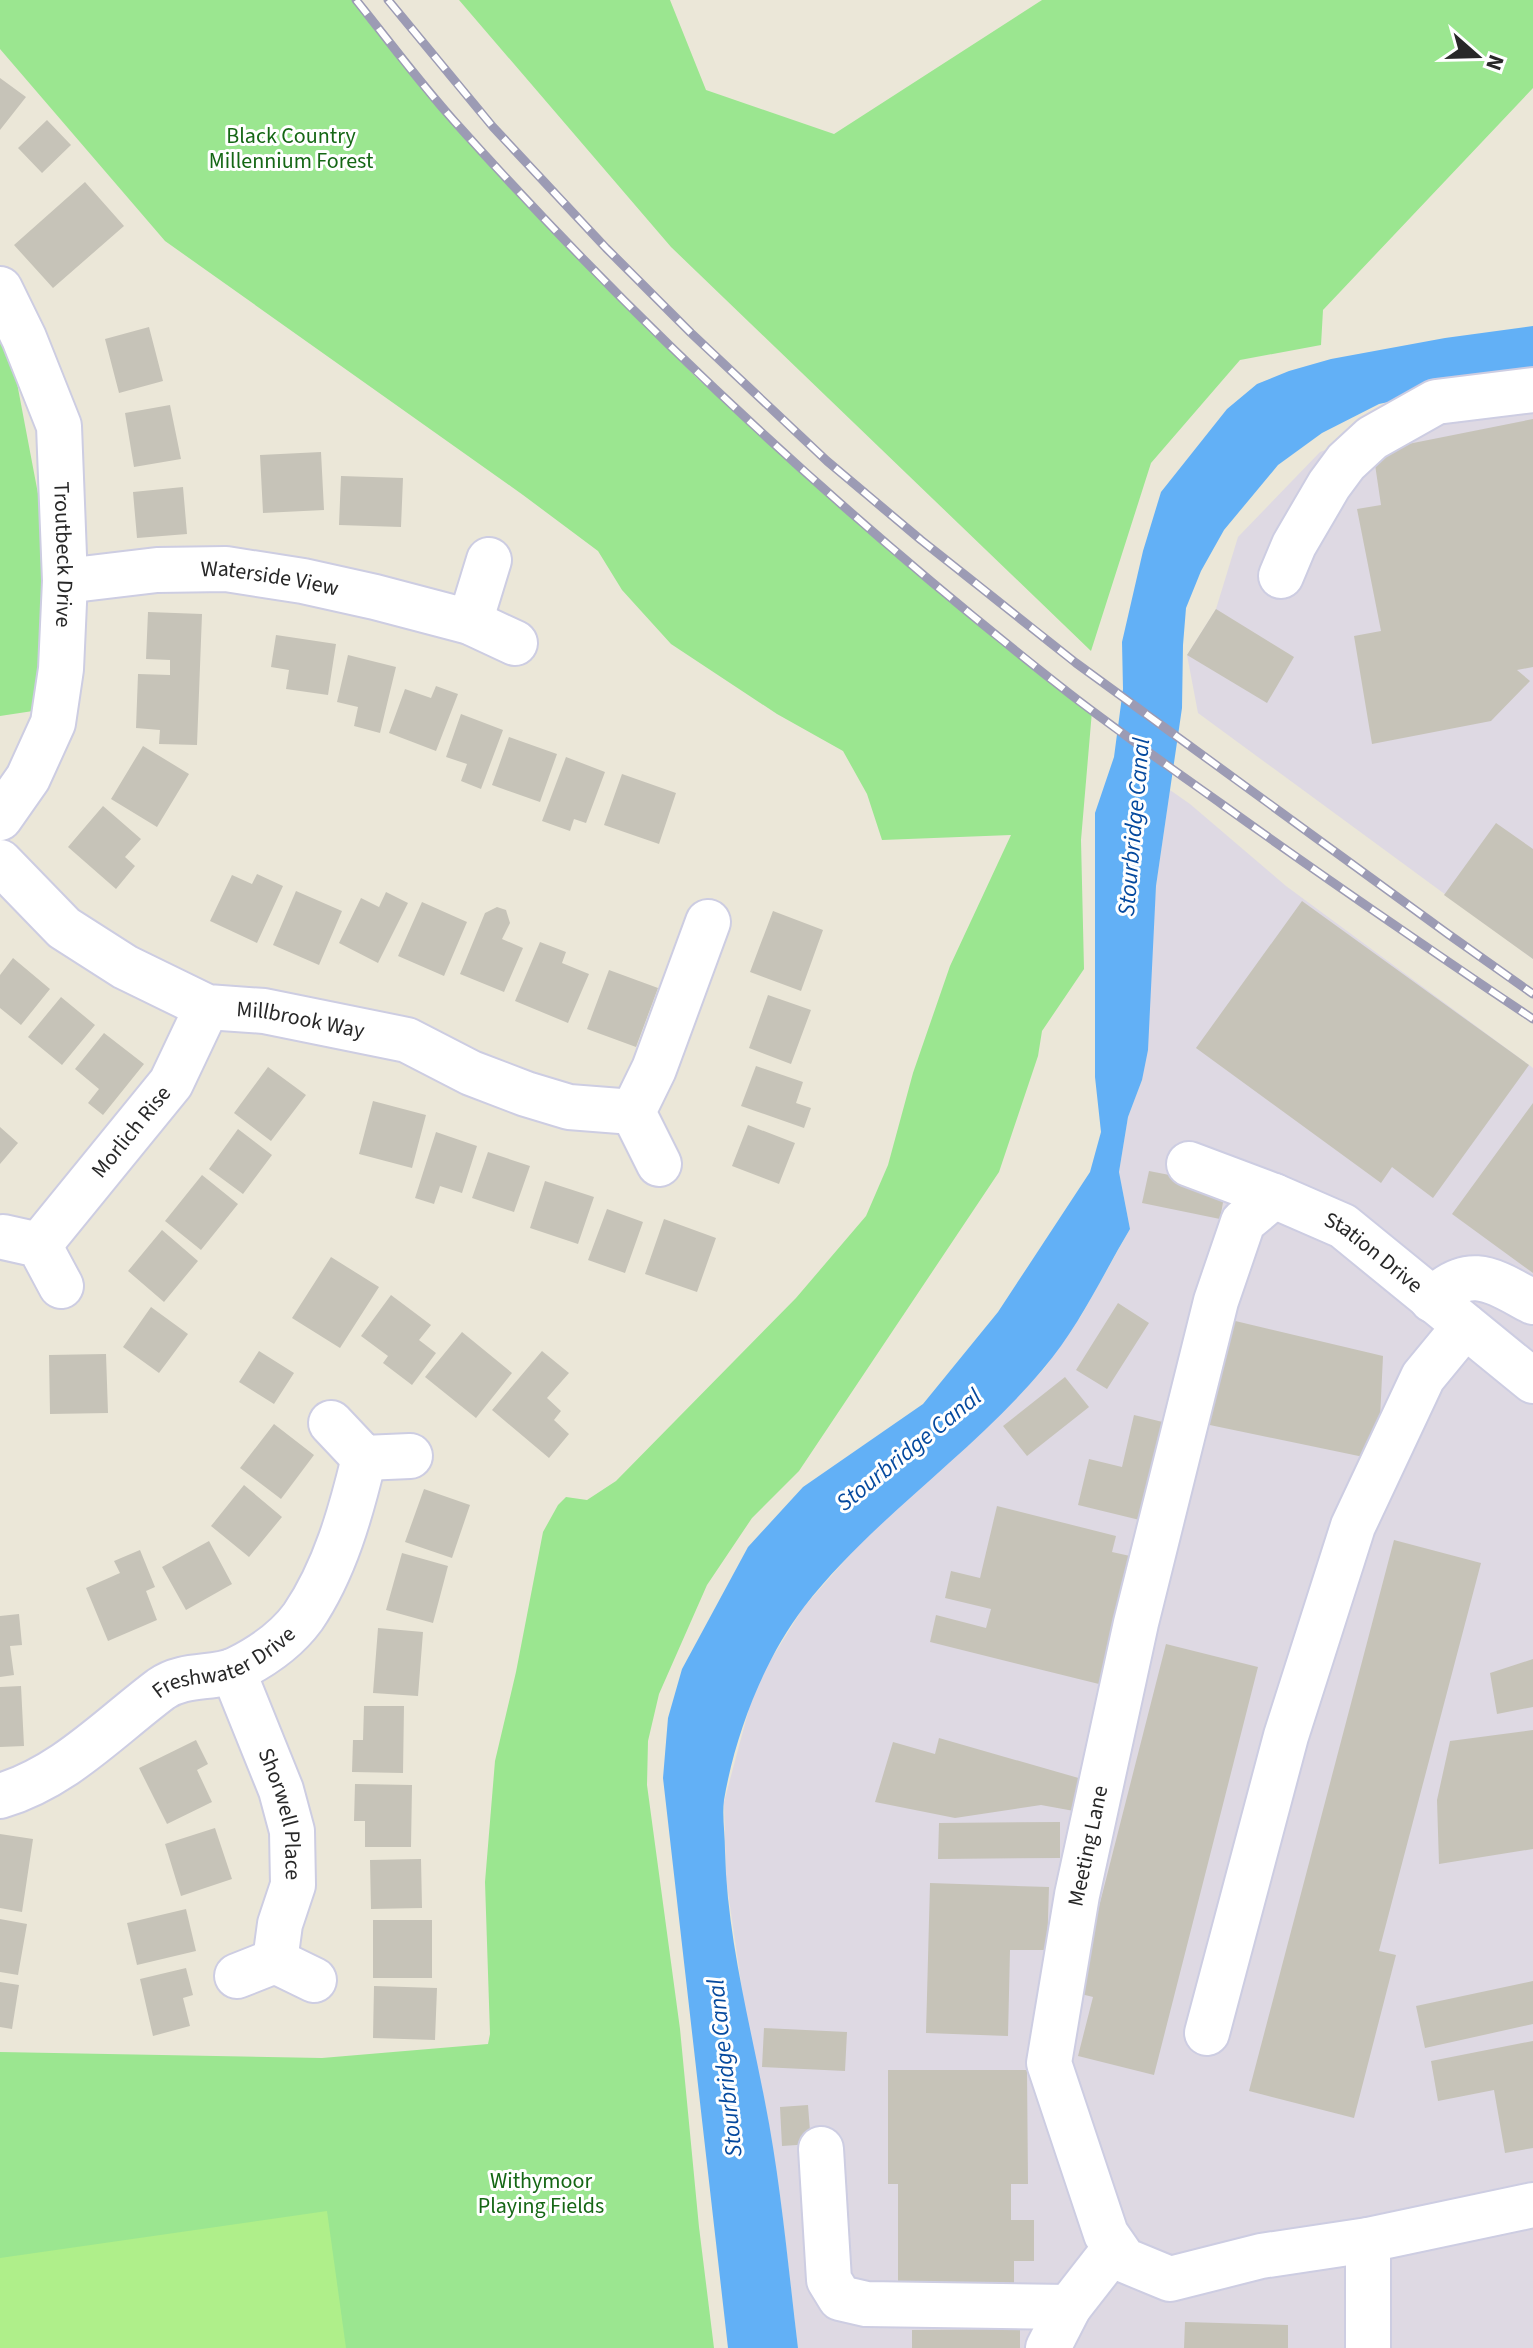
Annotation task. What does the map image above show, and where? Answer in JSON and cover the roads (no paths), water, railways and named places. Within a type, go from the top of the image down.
[{"type":"street","name":"Troutbeck Drive","points":[[0,289],[24,338],[59,426],[65,581],[61,669],[53,723],[28,778],[0,818]]},
{"type":"street","points":[[1281,576],[1294,545],[1329,485],[1346,462],[1372,438],[1436,402],[1533,390]]},
{"type":"street","points":[[470,622],[489,560]]},
{"type":"street","name":"Waterside View","points":[[65,581],[157,570],[226,569],[303,581],[470,622],[515,643]]},
{"type":"street","name":"Millbrook Way","points":[[0,862],[64,928],[125,967],[207,1007],[264,1011],[407,1040],[471,1073],[526,1094],[569,1107],[633,1112]]},
{"type":"street","points":[[659,1164],[633,1112],[654,1069],[708,922]]},
{"type":"street","name":"Morlich Rise","points":[[61,1286],[21,1241],[171,1083],[207,1007]]},
{"type":"street","name":"Station Drive","points":[[1189,1164],[1343,1226],[1533,1381]]},
{"type":"street","name":"Meeting Lane","points":[[1115,2248],[1106,2234],[1049,2063],[1077,1895],[1132,1638],[1216,1301],[1243,1222],[1274,1196]]},
{"type":"street","points":[[1207,2033],[1286,1736],[1353,1526],[1423,1377],[1448,1313],[1446,1286],[1468,1278],[1490,1280],[1533,1302]]},
{"type":"street","points":[[331,1423],[364,1458],[410,1456]]},
{"type":"street","name":"Freshwater Drive","points":[[0,1796],[22,1789],[65,1767],[165,1686],[191,1677],[233,1671],[273,1648],[302,1619],[326,1578],[354,1499],[364,1458]]},
{"type":"street","name":"Shorwell Place","points":[[233,1671],[281,1790],[292,1831],[293,1885],[280,1924],[256,1969],[314,1980]]},
{"type":"street","points":[[821,2149],[829,2280],[840,2298],[866,2304],[1069,2307]]},
{"type":"street","points":[[1048,2348],[1069,2307],[1115,2248],[1124,2260],[1170,2279],[1261,2256],[1368,2240],[1533,2205]]},
{"type":"street","points":[[1368,2240],[1368,2348]]},
{"type":"water","name":"Stourbridge Canal","points":[[1533,326],[1533,371],[1379,404],[1322,433],[1278,465],[1224,530],[1201,571],[1186,608],[1182,708],[1156,886],[1148,1050],[1142,1080],[1128,1117],[1119,1172],[1130,1229],[1079,1319],[1043,1369],[985,1430],[860,1544],[804,1607],[764,1674],[744,1724],[729,1775],[723,1806],[730,1914],[776,2163],[798,2348],[728,2348],[663,1778],[668,1718],[682,1669],[748,1547],[803,1487],[923,1404],[998,1312],[1090,1172],[1101,1132],[1095,1077],[1095,813],[1114,757],[1123,689],[1122,642],[1143,551],[1161,492],[1227,409],[1257,384],[1331,359]]},
{"type":"railway","points":[[356,0],[455,122],[599,275],[750,422],[907,561],[1126,736],[1533,1019]]},
{"type":"railway","points":[[388,0],[493,127],[606,248],[827,461],[1076,663],[1533,994]]},
{"type":"park label","name":"Black Country Millennium Forest","points":[[291,148]]},
{"type":"park label","name":"Withymoor Playing Fields","points":[[541,2194]]}]
